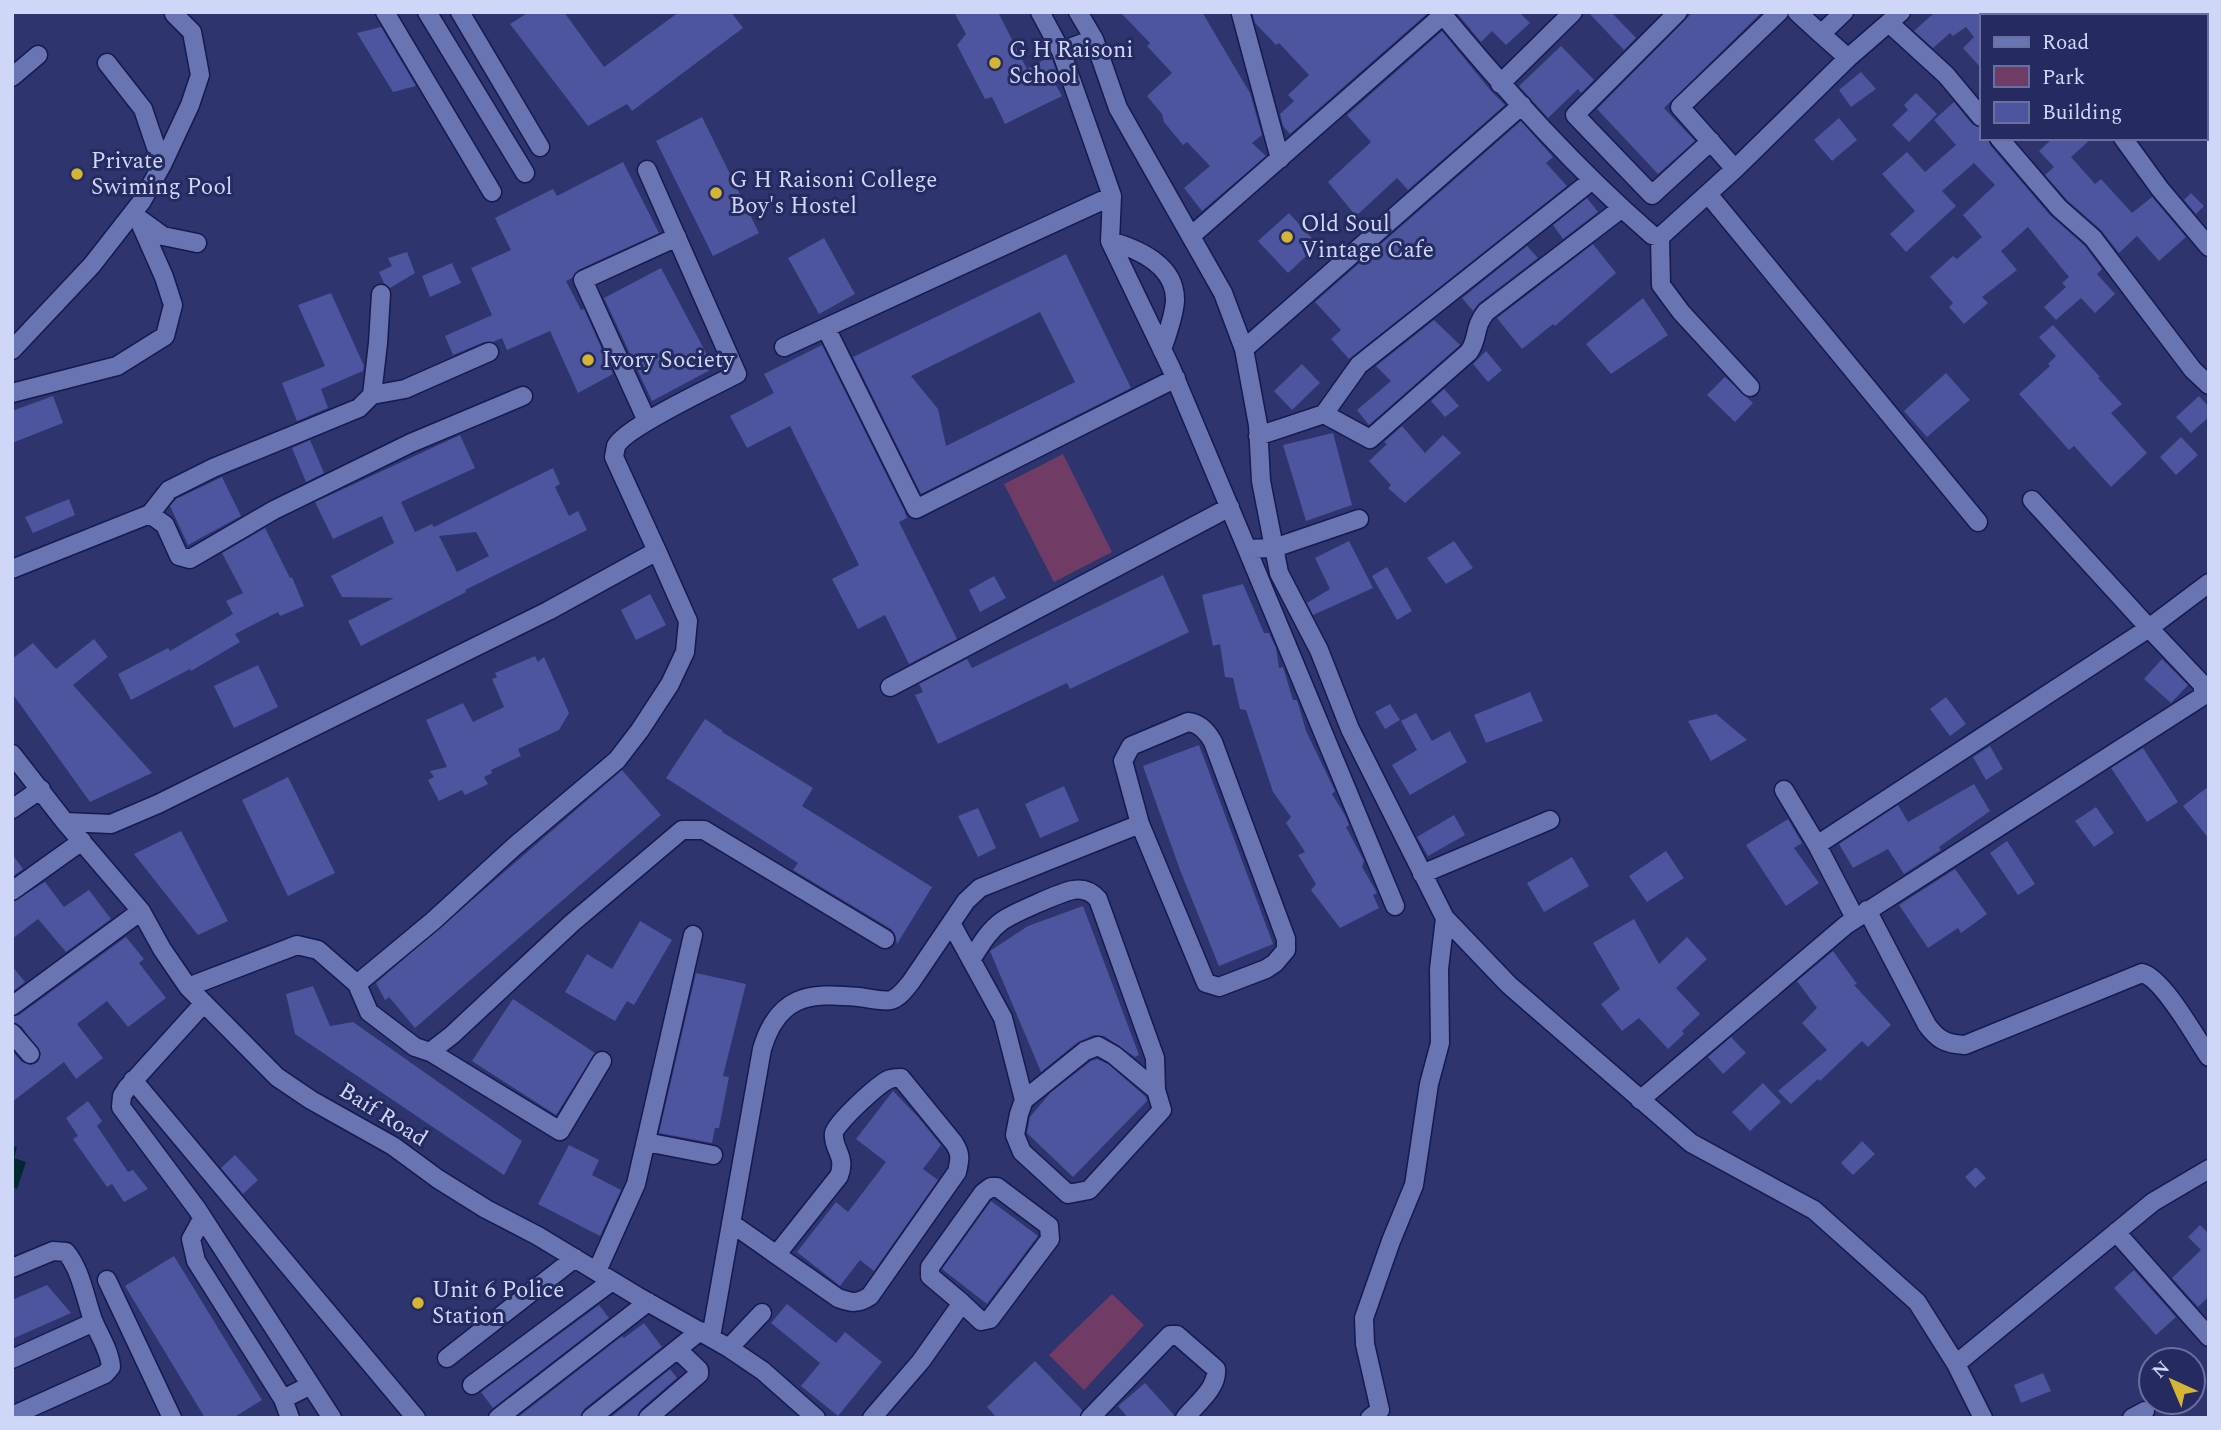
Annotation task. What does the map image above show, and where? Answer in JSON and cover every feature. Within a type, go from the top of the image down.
[{"type":"street","points":[[427,12],[525,173]]},
{"type":"street","points":[[460,12],[540,147]]},
{"type":"street","points":[[1040,12],[1062,51],[1112,195],[1110,241],[1176,379],[1395,906]]},
{"type":"street","points":[[1078,12],[1094,39],[1118,108],[1223,293],[1244,349],[1258,436],[1261,481],[1279,573],[1318,650],[1350,729],[1445,918],[1509,985],[1691,1143],[1814,1210],[1917,1301],[1956,1364],[1983,1418]]},
{"type":"street","points":[[1500,83],[1573,12]]},
{"type":"street","points":[[1678,12],[1575,115],[1651,195],[1711,141]]},
{"type":"street","points":[[1735,169],[1680,107],[1779,12]]},
{"type":"street","points":[[1797,12],[1848,58]]},
{"type":"street","points":[[1821,34],[1844,12]]},
{"type":"street","points":[[387,13],[492,192]]},
{"type":"street","points":[[12,350],[92,265],[142,201],[162,165],[190,106],[200,75],[191,32],[174,14]]},
{"type":"street","points":[[1241,14],[1280,159]]},
{"type":"street","points":[[1191,236],[1442,14],[1500,83],[1591,181],[1652,234],[1660,237]]},
{"type":"street","points":[[1750,387],[1681,313],[1661,285],[1660,237],[1735,169],[1848,58],[1895,18],[1980,116]]},
{"type":"street","points":[[1062,51],[1094,39]]},
{"type":"street","points":[[12,77],[38,55]]},
{"type":"street","points":[[107,63],[143,109],[162,165]]},
{"type":"street","points":[[1244,349],[1522,105]]},
{"type":"street","points":[[2001,140],[2059,208],[2093,238],[2193,370],[2209,385]]},
{"type":"street","points":[[2124,140],[2160,189],[2209,247]]},
{"type":"street","points":[[357,984],[617,760],[670,684],[685,652],[688,621],[614,457],[616,446],[647,421],[737,373],[647,170]]},
{"type":"street","points":[[1258,436],[1324,414],[1359,365],[1591,181]]},
{"type":"street","points":[[1708,194],[1978,522]]},
{"type":"street","points":[[784,347],[1112,195]]},
{"type":"street","points":[[1324,414],[1370,439],[1469,352],[1474,344],[1476,328],[1486,312],[1622,208]]},
{"type":"street","points":[[12,393],[117,366],[165,336],[173,305],[164,276],[138,218],[163,236],[197,243]]},
{"type":"street","points":[[647,421],[583,280],[677,237]]},
{"type":"street","points":[[1110,241],[1134,248],[1168,275],[1175,300],[1163,350]]},
{"type":"street","points":[[372,395],[381,294]]},
{"type":"street","points":[[825,328],[916,509],[1176,379]]},
{"type":"street","points":[[12,569],[149,514],[170,490],[213,468],[359,408],[372,395],[405,389],[489,352]]},
{"type":"street","points":[[149,514],[165,525],[178,556],[190,558],[274,510],[400,449],[523,396]]},
{"type":"street","points":[[1640,1100],[1861,914],[2203,696],[2203,685],[2032,500]]},
{"type":"street","points":[[890,687],[1230,507]]},
{"type":"street","points":[[1247,549],[1274,548],[1359,519]]},
{"type":"street","points":[[65,822],[111,824],[158,804],[548,611],[657,551]]},
{"type":"street","points":[[1817,845],[2149,628],[2209,583]]},
{"type":"street","points":[[1188,722],[1195,722],[1213,741],[1286,939],[1286,950],[1280,959],[1266,969],[1219,987],[1206,983],[1140,824],[1123,761],[1126,752],[1131,746],[1188,722]]},
{"type":"street","name":"Baif Road","points":[[12,754],[65,822],[141,911],[162,949],[188,987],[277,1077],[311,1100],[393,1146],[486,1209],[729,1348],[764,1371],[816,1418]]},
{"type":"street","points":[[12,809],[41,789]]},
{"type":"street","points":[[1784,790],[1936,1037],[1949,1044],[1965,1045],[2142,974],[2149,975],[2161,985],[2209,1057]]},
{"type":"street","points":[[1422,874],[1550,820]]},
{"type":"street","points":[[591,1418],[678,1350],[706,1334],[731,1223],[762,1049],[768,1029],[780,1011],[799,999],[819,996],[891,1000],[901,994],[911,982],[966,901],[980,888],[1140,824]]},
{"type":"street","points":[[429,1051],[452,1035],[572,923],[682,830],[704,830],[885,939]]},
{"type":"street","points":[[12,891],[82,841]]},
{"type":"street","points":[[971,960],[985,938],[1002,921],[1071,890],[1083,890],[1098,898],[1155,1058],[1156,1090],[1162,1111],[1089,1190],[1068,1194],[1022,1152],[1015,1135],[1024,1100],[1085,1051],[1098,1046],[1114,1055],[1156,1090]]},
{"type":"street","points":[[12,1006],[141,911]]},
{"type":"street","points":[[1375,1414],[1364,1318],[1414,1185],[1429,1084],[1440,1043],[1439,970],[1445,918]]},
{"type":"street","points":[[951,923],[1003,1018],[1024,1100]]},
{"type":"street","points":[[472,1385],[605,1276],[636,1184],[693,935]]},
{"type":"street","points":[[188,987],[297,945],[318,950],[357,984],[369,1012],[415,1047],[429,1051],[560,1131],[602,1061]]},
{"type":"street","points":[[204,1003],[133,1080],[122,1096],[121,1107],[202,1219],[332,1418]]},
{"type":"street","points":[[12,1033],[30,1054]]},
{"type":"street","points":[[731,1223],[838,1298],[860,1303],[870,1296],[957,1172],[961,1159],[954,1143],[901,1078],[890,1079],[881,1085],[834,1131],[843,1162],[839,1176],[777,1254]]},
{"type":"street","points":[[133,1080],[416,1418]]},
{"type":"street","points":[[646,1142],[713,1155]]},
{"type":"street","points":[[1956,1364],[2153,1202],[2209,1169]]},
{"type":"street","points":[[991,1187],[997,1187],[1049,1226],[1050,1239],[990,1319],[981,1321],[962,1303],[930,1276],[930,1266],[983,1193],[991,1187]]},
{"type":"street","points":[[202,1219],[191,1239],[196,1261],[283,1399],[290,1418]]},
{"type":"street","points":[[2116,1232],[2209,1337]]},
{"type":"street","points":[[12,1268],[53,1251],[66,1252],[73,1261],[94,1322],[111,1360],[111,1367],[105,1374],[12,1416]]},
{"type":"street","points":[[447,1358],[575,1258]]},
{"type":"street","points":[[107,1280],[172,1418]]},
{"type":"street","points":[[498,1418],[648,1302]]},
{"type":"street","points":[[872,1418],[920,1361],[962,1303]]},
{"type":"street","points":[[729,1348],[762,1313]]},
{"type":"street","points":[[12,1359],[94,1322]]},
{"type":"street","points":[[1090,1418],[1170,1335],[1177,1335],[1216,1369],[1217,1377],[1185,1418]]},
{"type":"street","points":[[648,1418],[699,1374],[699,1370],[678,1350]]},
{"type":"street","points":[[283,1399],[311,1385]]},
{"type":"green space","points":[[1063,454],[1112,552],[1054,582],[1004,484]]},
{"type":"green space","points":[[1112,1294],[1144,1325],[1084,1390],[1049,1355]]},
{"type":"shaded area","points":[[12,1146],[17,1147],[14,1158],[26,1162],[17,1189],[12,1187]]},
{"type":"building","points":[[529,12],[564,12],[604,67],[679,12],[731,12],[743,28],[632,111],[627,104],[588,126],[510,24]]},
{"type":"building","name":"G H Raisoni School","points":[[954,12],[998,12],[1027,69],[1051,56],[1058,77],[1053,80],[1062,96],[1005,124],[992,97],[985,99],[957,45],[966,34]]},
{"type":"building","points":[[1120,12],[1202,12],[1250,93],[1262,135],[1252,143],[1266,156],[1202,211],[1184,188],[1210,166],[1187,142],[1183,145],[1147,96],[1172,73],[1147,46],[1150,43]]},
{"type":"building","points":[[1252,12],[1429,12],[1290,134],[1283,126],[1280,114],[1294,101],[1288,95],[1309,75],[1279,43],[1276,45],[1255,23]]},
{"type":"building","points":[[1456,12],[1519,12],[1530,23],[1506,45],[1492,31],[1481,42]]},
{"type":"building","points":[[1588,12],[1611,12],[1636,38],[1624,50]]},
{"type":"building","points":[[1693,12],[1762,12],[1664,108],[1695,141],[1658,174],[1597,109]]},
{"type":"building","points":[[1935,12],[1988,12],[1980,14],[1980,67],[1963,48],[1974,37],[1966,27],[1953,36],[1950,33],[1933,48],[1914,31]]},
{"type":"building","points":[[381,27],[416,86],[393,92],[357,33]]},
{"type":"building","points":[[1442,31],[1505,105],[1408,190],[1397,178],[1356,216],[1328,182],[1371,142],[1347,115]]},
{"type":"building","points":[[1561,46],[1594,80],[1581,93],[1578,89],[1548,118],[1519,86]]},
{"type":"building","points":[[1861,72],[1876,89],[1851,107],[1839,90]]},
{"type":"building","points":[[1916,93],[1937,114],[1909,142],[1892,125],[1908,110],[1904,105]]},
{"type":"building","points":[[1954,102],[1972,124],[1980,128],[1980,140],[1989,140],[2050,215],[2085,246],[2102,269],[2097,274],[2115,294],[2095,313],[2081,298],[2056,320],[2044,307],[2066,287],[2062,283],[2069,277],[2028,227],[2001,251],[2017,270],[1982,297],[1988,303],[1964,324],[1949,307],[1953,303],[1930,277],[1953,256],[1957,259],[1982,237],[1963,215],[1995,185],[1974,163],[1942,191],[1956,206],[1906,252],[1890,234],[1915,211],[1882,174],[1907,152],[1925,172],[1956,145],[1934,120]]},
{"type":"building","name":"G H Raisoni College Boy's Hostel","points":[[702,117],[759,233],[713,256],[656,141]]},
{"type":"building","points":[[1839,118],[1857,140],[1832,161],[1814,140]]},
{"type":"building","points":[[1521,121],[1553,157],[1546,163],[1567,186],[1349,359],[1331,339],[1341,330],[1315,302]]},
{"type":"building","points":[[2051,140],[2090,140],[2071,157],[2095,184],[2101,179],[2132,213],[2152,197],[2186,237],[2159,261],[2137,236],[2119,253],[2101,230],[2067,200],[2045,175],[2054,167],[2039,151]]},
{"type":"building","points":[[623,162],[659,233],[578,270],[566,281],[581,310],[584,309],[613,374],[578,393],[550,331],[507,350],[502,338],[484,342],[453,355],[445,336],[492,315],[471,268],[511,250],[495,218],[553,189],[557,196]]},
{"type":"building","points":[[2191,193],[2204,206],[2196,214],[2184,200]]},
{"type":"building","points":[[1587,198],[1598,212],[1563,239],[1553,225]]},
{"type":"building","points":[[1289,213],[1318,245],[1288,273],[1258,241]]},
{"type":"building","points":[[824,238],[855,294],[819,314],[788,258]]},
{"type":"building","points":[[1593,244],[1616,273],[1555,326],[1553,324],[1522,349],[1497,318]]},
{"type":"building","points":[[1527,246],[1538,258],[1479,303],[1473,311],[1462,298]]},
{"type":"building","points":[[407,252],[415,273],[390,288],[384,283],[379,272],[392,266],[388,258]]},
{"type":"building","points":[[1066,254],[1131,388],[921,494],[853,357]],"holes":[[[1040,312],[1075,382],[946,446],[938,409],[911,376]]]},
{"type":"building","points":[[452,263],[461,283],[430,297],[422,276]]},
{"type":"building","points":[[661,268],[714,368],[652,401],[604,298]]},
{"type":"building","points":[[331,293],[364,366],[363,371],[321,389],[328,408],[297,421],[282,383],[325,366],[298,305]]},
{"type":"building","points":[[1643,298],[1668,335],[1611,374],[1586,344]]},
{"type":"building","points":[[1434,320],[1460,345],[1369,425],[1357,410],[1391,381],[1376,366]]},
{"type":"building","points":[[2053,325],[2122,404],[2111,413],[2147,453],[2111,487],[2074,446],[2069,450],[2019,394],[2050,366],[2048,364],[2056,356],[2039,337]]},
{"type":"building","points":[[822,345],[904,510],[907,518],[899,522],[957,639],[909,664],[885,615],[858,629],[832,579],[859,565],[790,426],[747,448],[730,416],[774,393],[764,374]]},
{"type":"building","points":[[1486,351],[1502,370],[1488,382],[1473,364]]},
{"type":"building","points":[[1302,364],[1320,383],[1292,410],[1274,391]]},
{"type":"building","points":[[1946,373],[1970,400],[1927,437],[1904,411]]},
{"type":"building","points":[[1725,377],[1753,403],[1735,422],[1707,395]]},
{"type":"building","points":[[1444,389],[1459,406],[1445,417],[1431,401]]},
{"type":"building","points":[[53,396],[63,423],[12,443],[12,411]]},
{"type":"building","points":[[2199,396],[2209,407],[2209,417],[2191,433],[2176,417]]},
{"type":"building","points":[[1402,426],[1425,453],[1443,435],[1461,453],[1405,503],[1388,488],[1391,485],[1369,461],[1387,444],[1384,442]]},
{"type":"building","points":[[1333,433],[1352,505],[1306,521],[1283,445]]},
{"type":"building","points":[[460,435],[475,468],[401,502],[415,532],[432,524],[434,527],[553,468],[560,484],[555,487],[569,516],[578,511],[587,530],[465,590],[466,592],[361,646],[348,621],[394,598],[342,597],[331,576],[394,543],[382,516],[333,539],[315,502]],"holes":[[[476,532],[489,556],[457,572],[439,536]]]},
{"type":"building","points":[[2181,437],[2198,455],[2176,475],[2160,457]]},
{"type":"building","points":[[310,440],[324,473],[306,482],[292,448]]},
{"type":"building","points":[[222,477],[241,516],[188,545],[170,506],[176,499]]},
{"type":"building","points":[[69,499],[75,515],[33,533],[25,517]]},
{"type":"building","points":[[265,528],[290,578],[292,577],[304,606],[280,616],[278,612],[235,634],[240,642],[191,671],[190,669],[131,700],[118,674],[168,648],[170,651],[233,614],[226,601],[243,593],[222,553]]},
{"type":"building","points":[[1349,541],[1373,588],[1313,615],[1307,603],[1330,589],[1315,558]]},
{"type":"building","points":[[1454,541],[1473,568],[1446,584],[1427,558]]},
{"type":"building","points":[[1387,567],[1412,611],[1397,620],[1372,576]]},
{"type":"building","points":[[1163,575],[1189,632],[1070,689],[1067,683],[938,744],[915,695],[923,692],[919,684],[967,659],[972,668]]},
{"type":"building","points":[[994,576],[1006,598],[980,612],[969,590]]},
{"type":"building","points":[[1243,584],[1264,633],[1269,633],[1276,648],[1279,668],[1283,667],[1306,731],[1335,791],[1332,794],[1345,815],[1349,825],[1346,827],[1364,861],[1362,867],[1377,893],[1373,895],[1379,908],[1340,928],[1311,890],[1316,884],[1298,855],[1305,852],[1286,823],[1291,817],[1273,792],[1246,710],[1240,709],[1233,678],[1225,677],[1220,644],[1213,646],[1202,595]]},
{"type":"building","points":[[650,594],[666,625],[636,640],[621,610]]},
{"type":"building","points":[[94,639],[108,657],[73,685],[152,773],[90,802],[12,693],[12,659],[33,643],[56,669]]},
{"type":"building","points":[[535,656],[538,662],[544,657],[569,713],[559,730],[518,749],[521,756],[491,770],[492,773],[484,777],[488,784],[465,795],[462,790],[439,801],[428,780],[434,777],[430,771],[447,767],[426,720],[463,703],[473,722],[504,707],[492,679],[497,677],[495,673]]},
{"type":"building","points":[[2162,659],[2188,685],[2171,703],[2144,679]]},
{"type":"building","points":[[258,665],[278,707],[234,728],[214,686]]},
{"type":"building","points":[[1530,692],[1543,721],[1486,743],[1474,715]]},
{"type":"building","points":[[1946,697],[1966,724],[1950,736],[1930,709]]},
{"type":"building","points":[[1390,704],[1400,720],[1385,729],[1375,712]]},
{"type":"building","points":[[1416,713],[1432,741],[1450,731],[1467,762],[1410,795],[1392,765],[1417,750],[1401,721]]},
{"type":"building","points":[[1716,714],[1747,740],[1711,761],[1688,721]]},
{"type":"building","points":[[705,719],[813,788],[802,806],[932,887],[897,944],[891,929],[793,870],[798,863],[666,778]]},
{"type":"building","points":[[1199,745],[1273,944],[1219,966],[1180,870],[1143,766]]},
{"type":"building","points":[[1990,746],[2003,769],[1986,780],[1973,757]]},
{"type":"building","points":[[2143,748],[2178,802],[2147,822],[2111,768]]},
{"type":"building","points":[[622,770],[661,815],[415,1028],[389,997],[385,1000],[376,983]]},
{"type":"building","points":[[288,777],[335,873],[288,896],[242,800]]},
{"type":"building","points":[[1974,784],[1990,811],[1939,847],[1941,850],[1904,874],[1888,849],[1853,868],[1839,844],[1898,805],[1908,822]]},
{"type":"building","points":[[1064,786],[1079,821],[1040,838],[1025,804]]},
{"type":"building","points":[[2209,786],[2209,839],[2183,806]]},
{"type":"building","points":[[2096,807],[2114,833],[2094,847],[2075,821]]},
{"type":"building","points":[[978,808],[996,848],[978,857],[958,816]]},
{"type":"building","points":[[1454,815],[1465,835],[1428,856],[1417,837]]},
{"type":"building","points":[[1788,819],[1802,843],[1794,848],[1819,883],[1786,906],[1746,845]]},
{"type":"building","points":[[181,831],[228,921],[198,935],[134,854]]},
{"type":"building","points":[[2007,841],[2035,884],[2018,895],[1990,853]]},
{"type":"building","points":[[1666,851],[1684,878],[1647,902],[1629,876]]},
{"type":"building","points":[[12,854],[23,869],[12,877]]},
{"type":"building","points":[[1572,857],[1589,886],[1544,912],[1527,883]]},
{"type":"building","points":[[1955,869],[1987,914],[1961,933],[1958,928],[1928,948],[1899,905]]},
{"type":"building","points":[[45,882],[64,907],[89,890],[111,919],[66,952],[38,919],[12,939],[12,902]]},
{"type":"building","points":[[1083,906],[1139,1055],[1135,1057],[1104,1036],[1094,1035],[1078,1042],[1041,1072],[990,951],[1028,926]]},
{"type":"building","points":[[1634,919],[1659,964],[1687,937],[1707,959],[1676,988],[1700,1014],[1668,1049],[1639,1018],[1622,1031],[1601,1004],[1620,989],[1593,943]]},
{"type":"building","points":[[640,921],[672,940],[634,1005],[627,1001],[615,1021],[565,992],[587,954],[612,969]]},
{"type":"building","points":[[126,937],[144,959],[139,963],[166,998],[128,1027],[107,1001],[77,1024],[103,1058],[76,1079],[64,1062],[12,1102],[12,1051],[22,1062],[31,1065],[38,1062],[41,1053],[21,1026],[12,1022],[12,1017],[19,1015]]},
{"type":"building","points":[[1833,951],[1857,984],[1854,985],[1891,1025],[1868,1047],[1862,1041],[1791,1104],[1778,1091],[1827,1050],[1802,1023],[1817,1008],[1797,981]]},
{"type":"building","points":[[12,966],[25,982],[12,992]]},
{"type":"building","points":[[696,973],[746,984],[723,1076],[729,1077],[719,1128],[715,1128],[712,1143],[659,1133]]},
{"type":"building","points":[[313,986],[330,1026],[353,1022],[522,1141],[504,1175],[295,1034],[286,994]]},
{"type":"building","points":[[513,999],[595,1053],[556,1115],[472,1061]]},
{"type":"building","points":[[1731,1037],[1746,1053],[1723,1074],[1708,1057]]},
{"type":"building","points":[[1097,1059],[1108,1064],[1146,1097],[1147,1101],[1073,1177],[1027,1133],[1030,1117],[1050,1093]]},
{"type":"building","points":[[1763,1083],[1781,1102],[1750,1131],[1732,1112]]},
{"type":"building","points":[[893,1091],[941,1145],[923,1169],[938,1180],[874,1271],[860,1260],[840,1286],[797,1252],[836,1202],[848,1212],[886,1162],[856,1139]]},
{"type":"building","points":[[88,1101],[102,1121],[97,1126],[128,1172],[133,1170],[148,1189],[124,1202],[112,1184],[107,1187],[73,1139],[78,1136],[66,1118]]},
{"type":"building","points":[[1862,1141],[1875,1154],[1853,1175],[1841,1163]]},
{"type":"building","points":[[569,1145],[599,1160],[592,1175],[621,1190],[600,1236],[538,1204]]},
{"type":"building","points":[[235,1155],[258,1180],[243,1194],[221,1168]]},
{"type":"building","points":[[1976,1167],[1986,1178],[1975,1188],[1965,1177]]},
{"type":"building","points":[[991,1201],[1038,1236],[987,1304],[942,1269]]},
{"type":"building","points":[[2200,1225],[2209,1234],[2209,1296],[2198,1307],[2172,1278],[2201,1250],[2188,1237]]},
{"type":"building","points":[[174,1256],[262,1400],[233,1418],[205,1418],[125,1286]]},
{"type":"building","points":[[2134,1270],[2176,1317],[2156,1335],[2114,1288]]},
{"type":"building","points":[[47,1285],[71,1313],[12,1339],[12,1300]]},
{"type":"building","points":[[787,1304],[836,1343],[845,1332],[882,1362],[838,1416],[801,1386],[820,1363],[771,1323]]},
{"type":"building","points":[[599,1305],[609,1318],[493,1408],[481,1392]]},
{"type":"building","points":[[644,1323],[662,1347],[584,1409],[580,1418],[517,1418],[622,1336],[624,1338]]},
{"type":"building","points":[[1035,1361],[1082,1410],[1079,1418],[997,1418],[987,1407]]},
{"type":"building","points":[[670,1369],[677,1378],[641,1409],[637,1418],[610,1418]]},
{"type":"building","points":[[2043,1373],[2051,1391],[2021,1403],[2014,1385]]},
{"type":"building","points":[[1145,1383],[1174,1418],[1128,1418],[1118,1406]]},
{"type":"place","name":"G H Raisoni School","points":[[995,63]]},
{"type":"place","name":"Private Swiming Pool","points":[[77,174]]},
{"type":"place","name":"G H Raisoni College Boy's Hostel","points":[[716,193]]},
{"type":"place","name":"Old Soul Vintage Cafe","points":[[1287,237]]},
{"type":"place","name":"Ivory Society","points":[[588,360]]},
{"type":"place","name":"Unit 6 Police Station","points":[[418,1303]]}]
